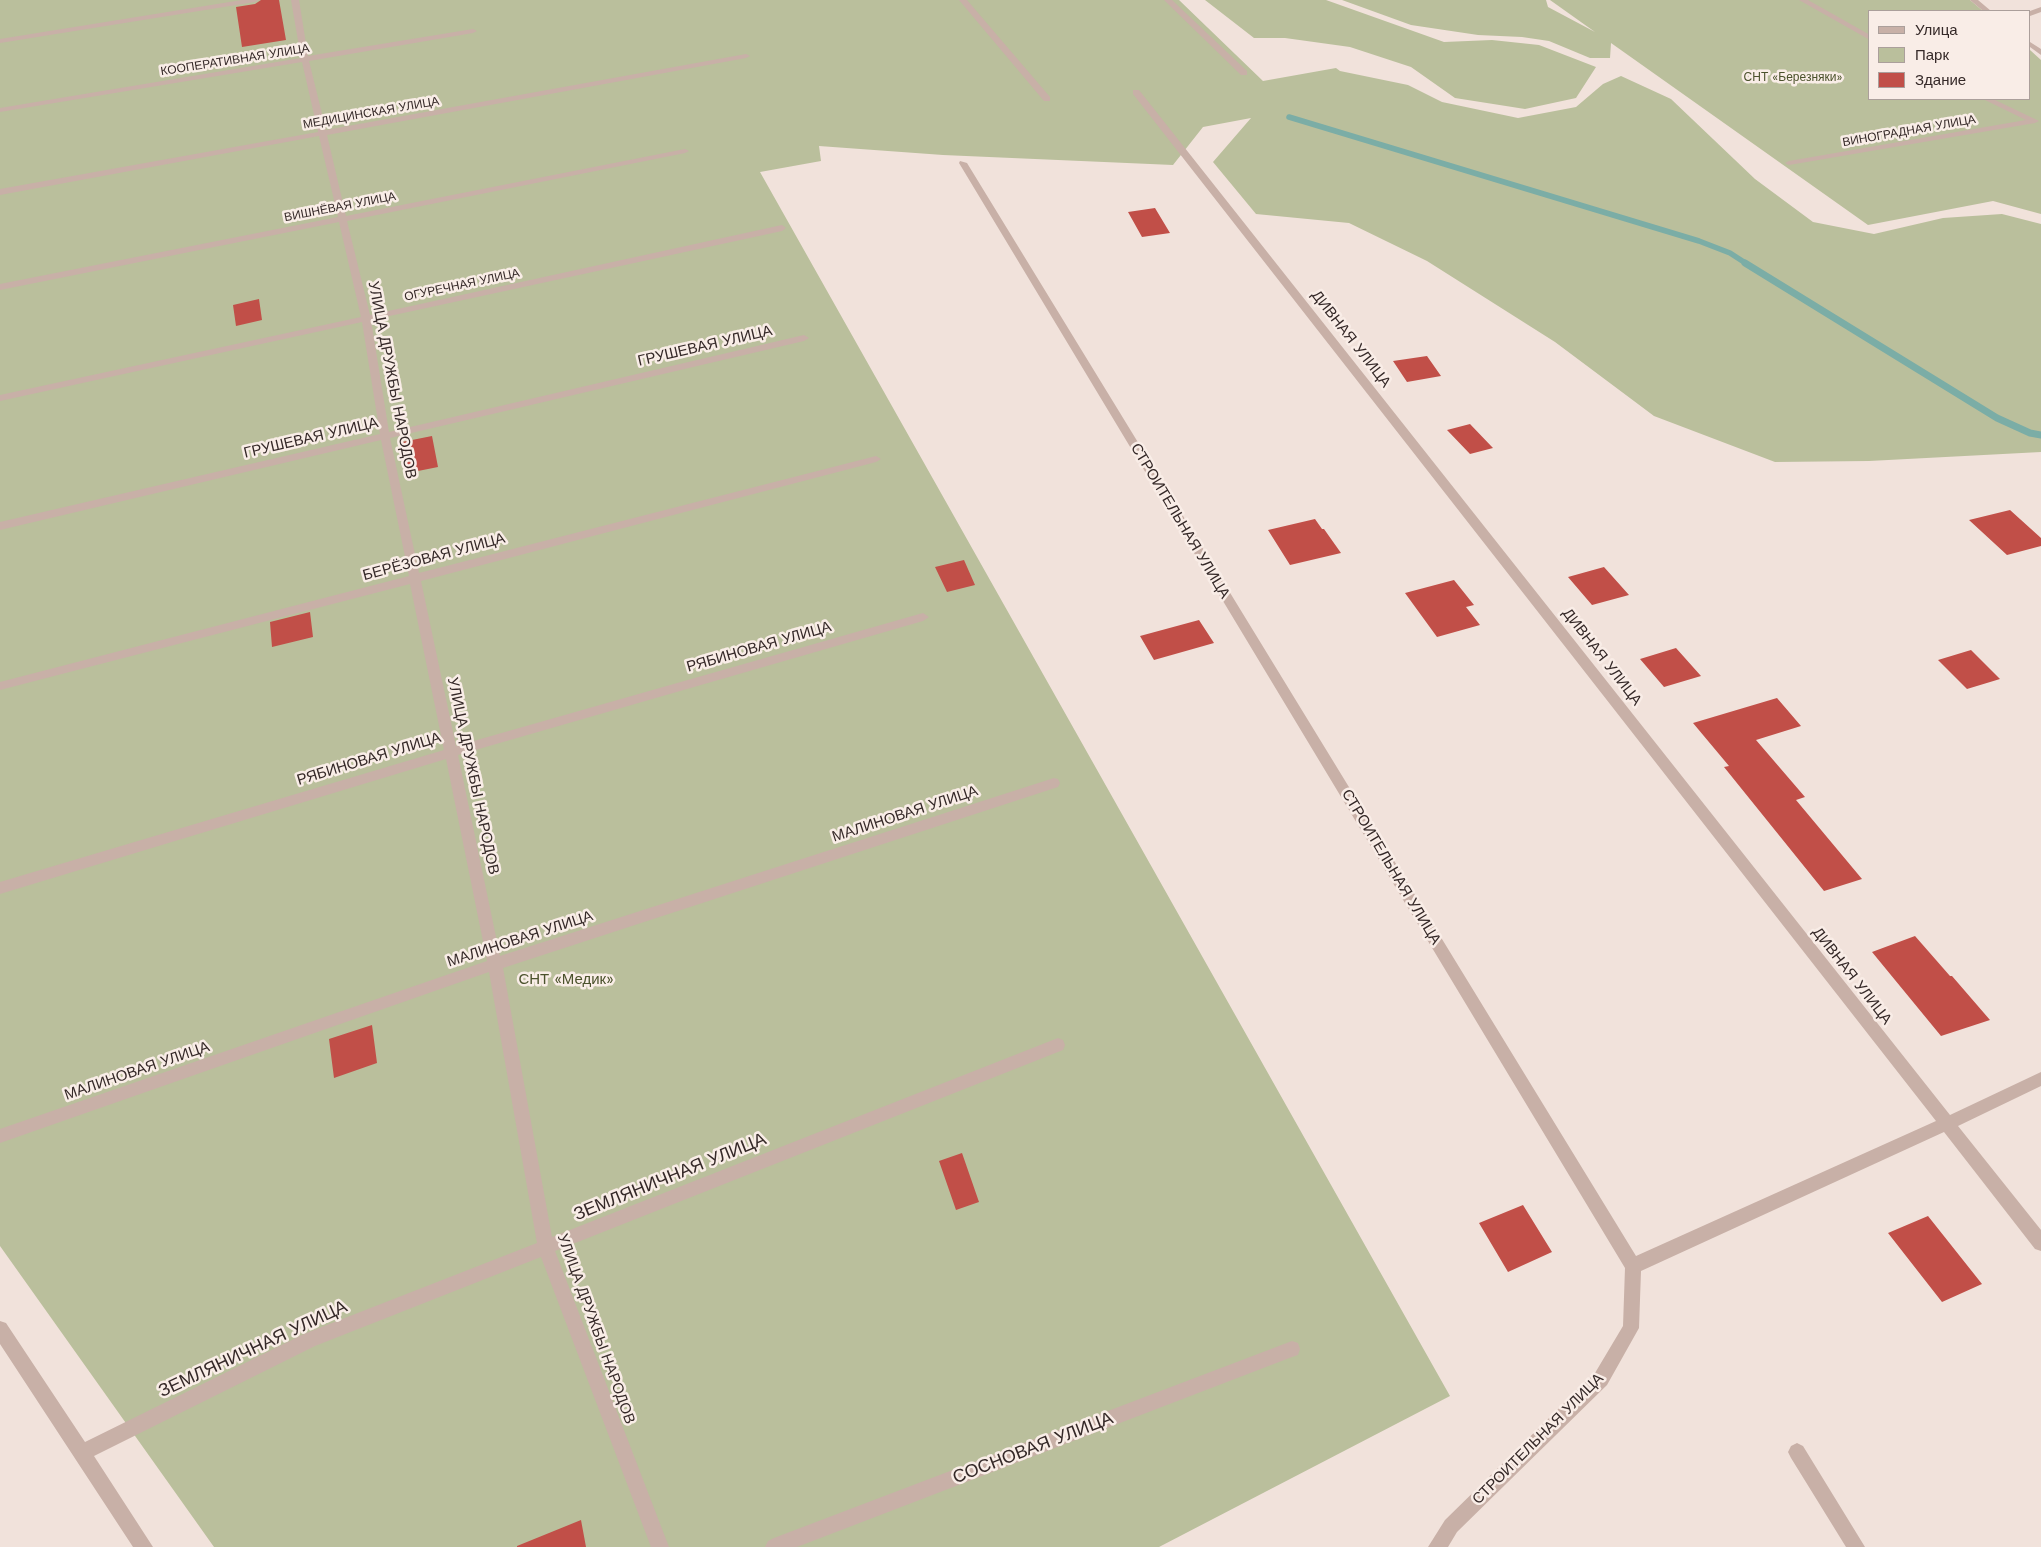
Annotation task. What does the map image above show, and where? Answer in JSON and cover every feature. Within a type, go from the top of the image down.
[{"type":"street","points":[[0,41],[255,0]]},
{"type":"street","name":"УЛИЦА ДРУЖБЫ НАРОДОВ","points":[[295,0],[305,60],[366,319],[385,436],[495,964],[546,1248],[660,1547]]},
{"type":"street","points":[[963,0],[1047,99]]},
{"type":"street","points":[[1168,0],[1244,73]]},
{"type":"street","points":[[1803,0],[1868,37]]},
{"type":"street","points":[[1974,0],[1987,10]]},
{"type":"street","points":[[2034,0],[2041,7]]},
{"type":"street","name":"КООПЕРАТИВНАЯ УЛИЦА","points":[[0,110],[473,31]]},
{"type":"street","points":[[2031,45],[2041,53]]},
{"type":"street","name":"МЕДИЦИНСКАЯ УЛИЦА","points":[[0,192],[746,56]]},
{"type":"street","name":"ДИВНАЯ УЛИЦА","points":[[1136,92],[1948,1123],[2041,1244]]},
{"type":"street","points":[[1989,100],[2037,122]]},
{"type":"street","name":"ВИНОГРАДНАЯ УЛИЦА","points":[[1790,163],[2037,122]]},
{"type":"street","name":"ВИШНЁВАЯ УЛИЦА","points":[[0,286],[685,151]]},
{"type":"street","name":"СТРОИТЕЛЬНАЯ УЛИЦА","points":[[963,163],[1633,1266],[1631,1328],[1601,1379],[1451,1526],[1437,1547]]},
{"type":"street","name":"ОГУРЕЧНАЯ УЛИЦА","points":[[0,398],[782,228]]},
{"type":"street","name":"ГРУШЕВАЯ УЛИЦА","points":[[0,526],[804,338]]},
{"type":"street","name":"БЕРЁЗОВАЯ УЛИЦА","points":[[0,686],[876,459]]},
{"type":"street","name":"РЯБИНОВАЯ УЛИЦА","points":[[0,888],[452,752],[922,617]]},
{"type":"street","name":"МАЛИНОВАЯ УЛИЦА","points":[[0,1136],[495,964],[1054,783]]},
{"type":"street","name":"ЗЕМЛЯНИЧНАЯ УЛИЦА","points":[[82,1453],[310,1340],[1058,1044]]},
{"type":"street","points":[[1633,1266],[2041,1079]]},
{"type":"street","points":[[0,1329],[144,1547]]},
{"type":"street","name":"СОСНОВАЯ УЛИЦА","points":[[774,1547],[1292,1349]]},
{"type":"street","points":[[1797,1452],[1856,1547]]},
{"type":"green space","name":"СНТ «Медик»","points":[[0,0],[1179,0],[1263,81],[1336,68],[1340,71],[1408,85],[1442,102],[1518,118],[1576,107],[1603,84],[1621,76],[1671,99],[1755,179],[1813,222],[1874,234],[1943,218],[2002,214],[2041,224],[2041,452],[1869,461],[1775,462],[1654,416],[1555,342],[1427,261],[1349,223],[1256,214],[1213,162],[1251,118],[1203,127],[1173,165],[943,155],[819,146],[821,161],[760,172],[1450,1396],[1159,1547],[214,1547],[0,1246]]},
{"type":"green space","points":[[1205,0],[1326,0],[1444,42],[1492,40],[1539,45],[1596,67],[1576,98],[1525,109],[1455,98],[1411,67],[1350,47],[1285,38],[1254,38]]},
{"type":"green space","name":"СНТ «Березняки»","points":[[1342,0],[1546,0],[1548,7],[1595,32],[1550,0],[1970,0],[1982,10],[1868,10],[1868,100],[2031,100],[2031,51],[2041,60],[2041,214],[1993,201],[1868,225],[1611,43],[1610,58],[1590,58],[1549,41],[1522,37],[1478,35],[1411,25]]},
{"type":"building","points":[[261,0],[279,0],[286,40],[242,47],[236,7],[255,4]]},
{"type":"building","points":[[1155,208],[1170,233],[1142,237],[1128,212]]},
{"type":"building","points":[[259,299],[262,320],[236,326],[233,305]]},
{"type":"building","points":[[1427,356],[1441,376],[1407,382],[1393,361]]},
{"type":"building","points":[[1470,424],[1493,448],[1470,454],[1447,430]]},
{"type":"building","points":[[432,436],[438,467],[408,473],[402,442]]},
{"type":"building","points":[[2010,510],[2041,538],[2041,546],[2007,555],[1969,520]]},
{"type":"building","points":[[1315,519],[1341,553],[1290,565],[1268,530]]},
{"type":"building","points":[[964,560],[975,585],[947,592],[935,567]]},
{"type":"building","points":[[1604,567],[1629,595],[1592,605],[1568,577]]},
{"type":"building","points":[[1454,580],[1474,605],[1466,607],[1480,625],[1437,637],[1405,593]]},
{"type":"building","points":[[310,612],[313,637],[272,647],[270,622]]},
{"type":"building","points":[[1199,620],[1214,643],[1154,660],[1140,636]]},
{"type":"building","points":[[1676,648],[1701,676],[1664,687],[1640,659]]},
{"type":"building","points":[[1971,650],[2000,679],[1967,689],[1938,660]]},
{"type":"building","points":[[1777,698],[1801,726],[1756,740],[1805,797],[1796,800],[1862,879],[1824,891],[1724,767],[1729,766],[1693,723]]},
{"type":"building","points":[[1915,936],[1990,1020],[1941,1036],[1872,952]]},
{"type":"building","points":[[372,1025],[377,1063],[334,1078],[329,1039]]},
{"type":"building","points":[[962,1153],[979,1202],[956,1210],[939,1161]]},
{"type":"building","points":[[1523,1205],[1552,1252],[1508,1272],[1479,1223]]},
{"type":"building","points":[[1928,1216],[1982,1284],[1942,1302],[1888,1233]]},
{"type":"building","points":[[581,1520],[586,1547],[517,1547],[517,1546]]},
{"type":"waterway","points":[[1289,117],[1699,241],[1730,253],[1747,264]]},
{"type":"waterway","points":[[1745,263],[1997,418],[2030,433],[2041,435]]}]
